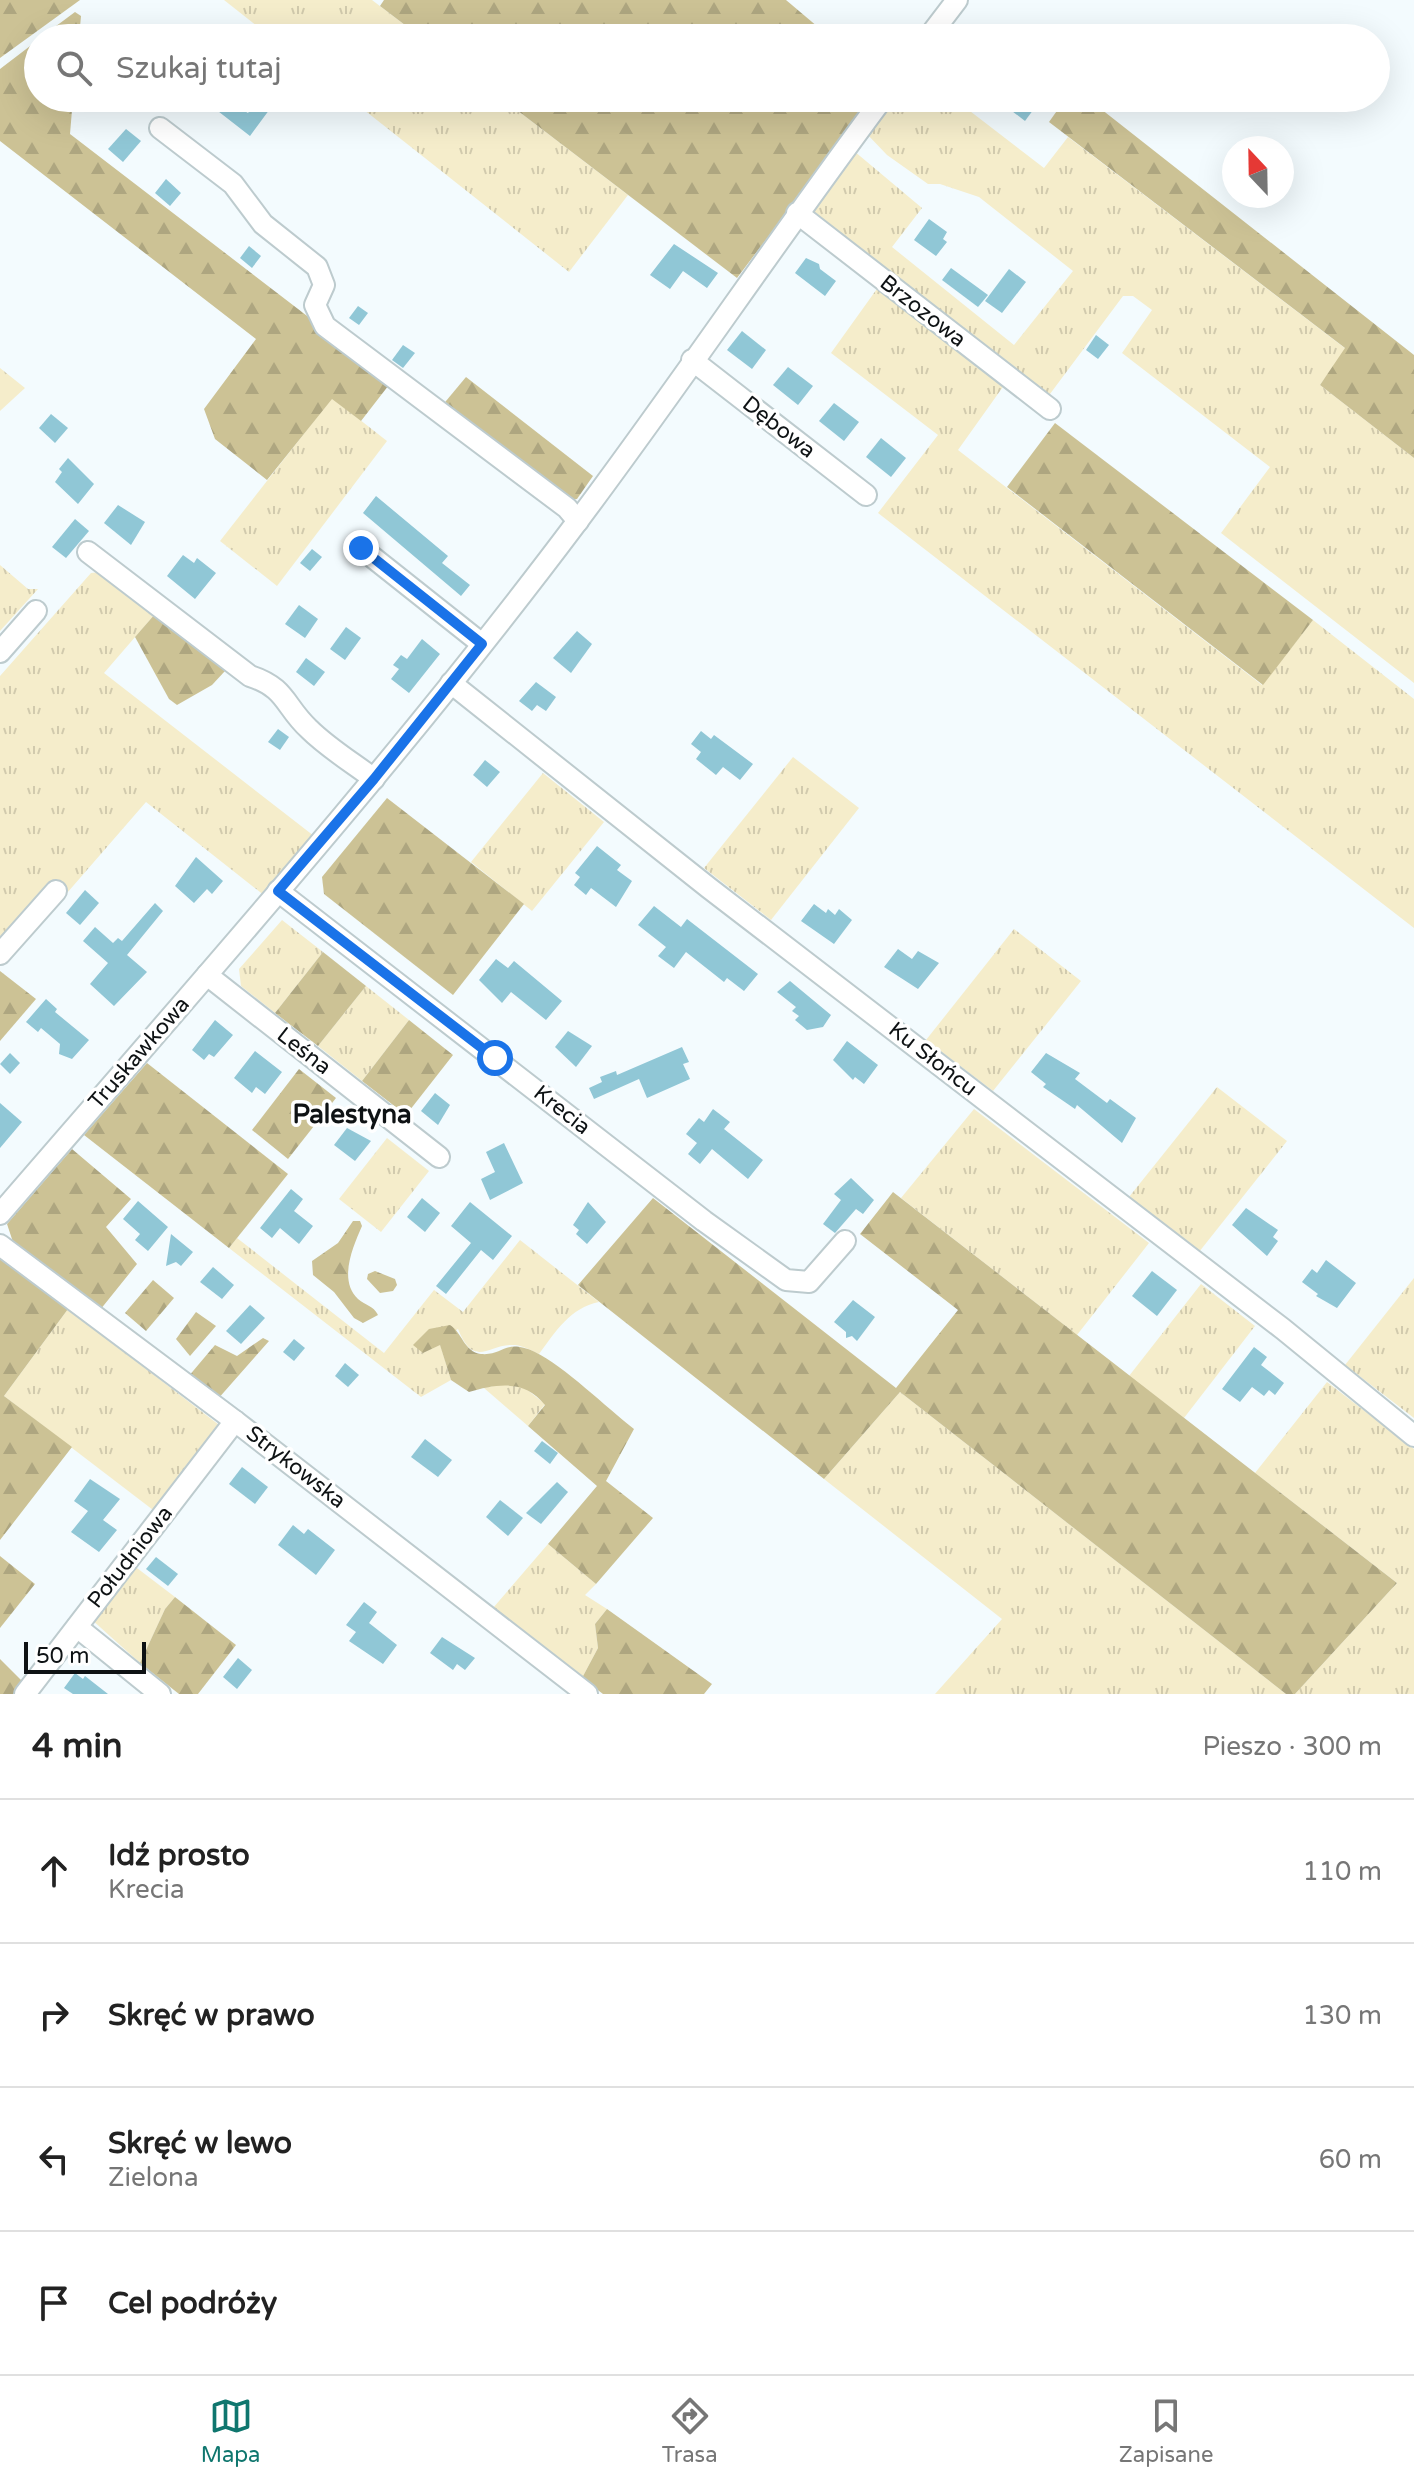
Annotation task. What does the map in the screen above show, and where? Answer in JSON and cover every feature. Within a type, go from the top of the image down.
[{"type":"street","points":[[939,24],[957,0]]},
{"type":"street","name":"Truskawkowa","points":[[0,1214],[374,779],[482,644],[578,521],[873,112]]},
{"type":"street","points":[[160,128],[233,184],[263,224],[317,267],[324,285],[315,305],[325,326],[567,508],[578,521]]},
{"type":"street","name":"Brzozowa","points":[[797,213],[1050,409]]},
{"type":"street","name":"Dębowa","points":[[692,360],[866,495]]},
{"type":"street","points":[[361,548],[482,644]]},
{"type":"street","points":[[88,552],[250,676],[265,681],[286,695],[310,730],[374,779]]},
{"type":"street","points":[[0,652],[36,611]]},
{"type":"street","name":"Ku Słońcu","points":[[451,683],[697,878],[1283,1329],[1414,1436]]},
{"type":"street","points":[[0,954],[56,891]]},
{"type":"street","name":"Krecia","points":[[278,891],[704,1221],[786,1280],[809,1282],[845,1241]]},
{"type":"street","name":"Leśna","points":[[207,975],[439,1157]]},
{"type":"street","name":"Strykowska","points":[[0,1245],[235,1421],[587,1694]]},
{"type":"street","name":"Południowa","points":[[25,1694],[235,1421]]},
{"type":"street","points":[[77,1627],[160,1694]]},
{"type":"green space","points":[[0,0],[80,0],[47,24],[24,24],[24,41],[0,58]]},
{"type":"green space","points":[[224,0],[372,0],[404,24],[254,24]]},
{"type":"green space","points":[[384,0],[786,0],[814,24],[404,24],[380,6]]},
{"type":"green space","points":[[75,12],[81,16],[80,24],[59,24]]},
{"type":"green space","points":[[24,51],[24,112],[72,112],[70,134],[392,381],[361,421],[332,399],[267,480],[215,439],[204,409],[256,339],[0,141],[0,69]]},
{"type":"green space","points":[[367,112],[519,112],[628,195],[569,272]]},
{"type":"green space","points":[[519,112],[862,112],[737,278]]},
{"type":"green space","points":[[882,112],[971,112],[1044,168],[1068,137],[1346,349],[1320,385],[1414,458],[1414,683],[1221,533],[1270,467],[1122,353],[1152,310],[1133,296],[1123,296],[1047,398],[812,218],[810,207],[854,151],[922,208],[892,247],[1014,345],[1073,271],[979,197],[940,184],[928,184],[887,155],[866,133]]},
{"type":"green space","points":[[1056,112],[1105,112],[1222,204],[1222,208],[1227,208],[1414,355],[1414,458],[1320,385],[1345,348],[1049,122]]},
{"type":"green space","points":[[879,286],[1005,384],[958,450],[1262,685],[1313,620],[1414,699],[1414,928],[878,513],[938,435],[831,353]]},
{"type":"green space","points":[[0,368],[25,388],[0,411]]},
{"type":"green space","points":[[466,377],[593,476],[577,499],[564,501],[441,407]]},
{"type":"green space","points":[[332,398],[387,441],[277,586],[220,541]]},
{"type":"green space","points":[[1055,423],[1313,620],[1263,685],[1007,487]]},
{"type":"green space","points":[[0,565],[28,589],[38,589],[0,631]]},
{"type":"green space","points":[[101,572],[155,614],[104,673],[314,836],[265,896],[146,802],[67,893],[53,881],[5,935],[0,936],[0,676],[91,573]]},
{"type":"green space","points":[[155,614],[225,671],[212,685],[177,705],[169,699],[135,637]]},
{"type":"green space","points":[[793,757],[859,808],[771,920],[704,868]]},
{"type":"green space","points":[[543,773],[604,822],[532,911],[471,862]]},
{"type":"green space","points":[[387,798],[524,904],[453,995],[324,894],[322,877]]},
{"type":"green space","points":[[282,920],[323,952],[275,1013],[241,986],[239,969]]},
{"type":"green space","points":[[1014,929],[1081,981],[993,1091],[926,1040]]},
{"type":"green space","points":[[323,952],[366,986],[318,1046],[275,1013]]},
{"type":"green space","points":[[0,971],[36,999],[0,1041]]},
{"type":"green space","points":[[366,986],[409,1020],[362,1081],[318,1046]]},
{"type":"green space","points":[[409,1020],[453,1055],[406,1115],[362,1081]]},
{"type":"green space","points":[[147,1063],[288,1174],[229,1248],[84,1135]]},
{"type":"green space","points":[[299,1069],[336,1098],[288,1159],[252,1130]]},
{"type":"green space","points":[[1217,1087],[1287,1141],[1199,1252],[1129,1197]]},
{"type":"green space","points":[[974,1109],[1149,1243],[1077,1335],[901,1198]]},
{"type":"green space","points":[[387,1138],[429,1171],[381,1232],[339,1199]]},
{"type":"green space","points":[[72,1149],[131,1199],[106,1227],[137,1264],[100,1310],[14,1245],[7,1224]]},
{"type":"green space","points":[[893,1192],[1397,1583],[1295,1694],[1286,1694],[900,1392],[824,1479],[578,1285],[653,1198],[896,1388],[958,1310],[860,1234]]},
{"type":"green space","points":[[353,1221],[360,1221],[362,1226],[349,1263],[349,1283],[358,1299],[372,1307],[378,1315],[363,1323],[354,1318],[334,1292],[313,1275],[312,1261],[338,1243]]},
{"type":"green space","points":[[237,1238],[384,1353],[434,1290],[463,1312],[520,1240],[599,1302],[572,1315],[539,1354],[515,1345],[476,1352],[470,1349],[458,1329],[423,1353],[440,1344],[451,1380],[421,1397],[229,1248]]},
{"type":"green space","points":[[0,1257],[68,1309],[4,1396],[72,1447],[0,1540]]},
{"type":"green space","points":[[375,1271],[395,1279],[397,1285],[393,1291],[380,1293],[367,1279],[368,1274]]},
{"type":"green space","points":[[1414,1278],[1414,1418],[1345,1365]]},
{"type":"green space","points":[[153,1280],[174,1298],[146,1331],[125,1313]]},
{"type":"green space","points":[[1201,1284],[1255,1326],[1184,1418],[1129,1376]]},
{"type":"green space","points":[[68,1309],[223,1428],[157,1513],[4,1396]]},
{"type":"green space","points":[[196,1312],[216,1326],[190,1356],[176,1339]]},
{"type":"green space","points":[[450,1325],[475,1352],[489,1354],[517,1347],[546,1358],[634,1429],[606,1481],[653,1518],[596,1584],[548,1544],[597,1486],[528,1426],[545,1405],[537,1397],[520,1387],[510,1386],[469,1392],[451,1380],[440,1345],[423,1353],[413,1345],[429,1329]]},
{"type":"green space","points":[[263,1338],[269,1341],[217,1400],[188,1377],[215,1345],[237,1356]]},
{"type":"green space","points":[[1327,1382],[1414,1449],[1414,1694],[1295,1694],[1397,1583],[1255,1473]]},
{"type":"green space","points":[[502,1384],[525,1388],[545,1404],[528,1426],[484,1388]]},
{"type":"green space","points":[[900,1392],[1286,1694],[935,1694],[1002,1619],[824,1479]]},
{"type":"green space","points":[[548,1544],[596,1584],[585,1595],[607,1609],[595,1624],[598,1648],[582,1678],[493,1608]]},
{"type":"green space","points":[[0,1556],[35,1584],[0,1628]]},
{"type":"green space","points":[[133,1565],[175,1597],[165,1609],[140,1663],[91,1619]]},
{"type":"green space","points":[[175,1597],[236,1645],[198,1694],[179,1694],[140,1663],[165,1609]]},
{"type":"green space","points":[[607,1609],[712,1684],[704,1694],[603,1694],[582,1678],[598,1648],[595,1624]]},
{"type":"green space","points":[[0,1659],[25,1684],[17,1694],[0,1694]]},
{"type":"building","points":[[219,112],[268,112],[250,136]]},
{"type":"building","points":[[1013,112],[1032,112],[1025,121]]},
{"type":"building","points":[[126,129],[141,141],[123,162],[108,149]]},
{"type":"building","points":[[166,179],[181,193],[170,206],[155,193]]},
{"type":"building","points":[[929,219],[947,232],[943,239],[947,242],[936,256],[914,240]]},
{"type":"building","points":[[674,244],[718,273],[707,288],[683,271],[670,289],[650,275]]},
{"type":"building","points":[[249,246],[261,256],[252,268],[240,258]]},
{"type":"building","points":[[806,258],[819,264],[820,269],[836,281],[825,296],[795,273]]},
{"type":"building","points":[[951,268],[988,295],[978,307],[942,280]]},
{"type":"building","points":[[1009,269],[1026,282],[1002,313],[985,301]]},
{"type":"building","points":[[358,306],[368,313],[359,325],[349,318]]},
{"type":"building","points":[[742,331],[766,350],[752,369],[727,350]]},
{"type":"building","points":[[1096,335],[1109,345],[1098,359],[1086,350]]},
{"type":"building","points":[[403,345],[415,353],[403,368],[392,360]]},
{"type":"building","points":[[788,367],[813,386],[798,405],[773,385]]},
{"type":"building","points":[[834,403],[859,422],[844,441],[819,421]]},
{"type":"building","points":[[51,414],[68,428],[55,443],[39,428]]},
{"type":"building","points":[[881,438],[906,458],[891,477],[866,457]]},
{"type":"building","points":[[68,458],[94,484],[78,504],[55,482],[62,472],[59,469]]},
{"type":"building","points":[[376,496],[448,556],[442,563],[470,585],[461,596],[363,513]]},
{"type":"building","points":[[118,505],[145,522],[131,545],[104,523]]},
{"type":"building","points":[[75,519],[89,531],[66,558],[52,547]]},
{"type":"building","points":[[312,549],[322,557],[310,571],[300,563]]},
{"type":"building","points":[[183,555],[194,563],[197,558],[216,573],[195,599],[167,576]]},
{"type":"building","points":[[299,605],[318,619],[305,638],[285,624]]},
{"type":"building","points":[[346,627],[361,638],[345,660],[330,649]]},
{"type":"building","points":[[577,631],[592,644],[571,673],[553,658]]},
{"type":"building","points":[[422,639],[440,654],[409,693],[391,679],[399,669],[393,665],[401,655],[407,659]]},
{"type":"building","points":[[306,658],[325,672],[314,686],[296,672]]},
{"type":"building","points":[[536,682],[556,697],[546,711],[537,705],[532,711],[519,701]]},
{"type":"building","points":[[278,729],[289,737],[280,750],[268,742]]},
{"type":"building","points":[[701,731],[711,739],[714,735],[753,764],[740,780],[723,767],[716,775],[696,759],[701,752],[691,744]]},
{"type":"building","points":[[485,760],[500,772],[487,787],[473,775]]},
{"type":"building","points":[[597,846],[621,865],[617,870],[632,881],[616,907],[591,888],[586,895],[574,885],[580,877],[575,873]]},
{"type":"building","points":[[196,857],[223,881],[212,894],[207,889],[194,903],[175,886]]},
{"type":"building","points":[[85,890],[99,903],[80,925],[66,913]]},
{"type":"building","points":[[155,903],[163,911],[127,955],[147,972],[114,1006],[90,984],[108,963],[83,941],[95,927],[113,943],[118,938],[122,941]]},
{"type":"building","points":[[814,904],[826,913],[828,909],[835,915],[839,909],[852,920],[834,944],[801,921]]},
{"type":"building","points":[[654,906],[681,927],[687,919],[758,974],[744,991],[727,978],[724,982],[686,952],[674,968],[658,956],[666,947],[638,925]]},
{"type":"building","points":[[898,949],[912,959],[918,951],[939,963],[918,989],[884,967]]},
{"type":"building","points":[[496,959],[508,968],[514,961],[562,1001],[546,1020],[511,992],[502,1003],[479,980]]},
{"type":"building","points":[[790,981],[831,1015],[823,1027],[807,1030],[795,1020],[799,1016],[792,1011],[796,1007],[777,992]]},
{"type":"building","points":[[46,999],[57,1009],[55,1012],[89,1040],[72,1059],[59,1054],[60,1044],[41,1028],[38,1032],[26,1022]]},
{"type":"building","points":[[215,1020],[233,1035],[214,1057],[209,1054],[204,1060],[192,1050]]},
{"type":"building","points":[[568,1031],[592,1046],[576,1067],[555,1047]]},
{"type":"building","points":[[847,1041],[878,1065],[864,1084],[855,1077],[853,1080],[833,1060]]},
{"type":"building","points":[[682,1047],[689,1062],[683,1064],[690,1079],[647,1098],[639,1079],[594,1099],[589,1088],[602,1082],[600,1077],[616,1071],[617,1075]]},
{"type":"building","points":[[255,1051],[282,1072],[265,1094],[256,1087],[252,1093],[234,1078]]},
{"type":"building","points":[[10,1053],[20,1063],[10,1074],[0,1064]]},
{"type":"building","points":[[1046,1053],[1080,1073],[1075,1079],[1107,1103],[1110,1099],[1136,1118],[1122,1143],[1077,1105],[1075,1109],[1043,1087],[1046,1084],[1031,1072]]},
{"type":"building","points":[[435,1093],[450,1105],[438,1125],[421,1111]]},
{"type":"building","points":[[0,1103],[22,1122],[0,1148]]},
{"type":"building","points":[[713,1109],[730,1122],[724,1129],[763,1160],[748,1179],[712,1149],[700,1164],[688,1154],[697,1143],[686,1134],[699,1118],[704,1122]]},
{"type":"building","points":[[347,1128],[371,1141],[355,1161],[334,1145]]},
{"type":"building","points":[[504,1143],[523,1183],[490,1200],[481,1179],[495,1172],[486,1152]]},
{"type":"building","points":[[851,1178],[874,1200],[863,1214],[856,1209],[835,1233],[823,1224],[841,1200],[834,1194]]},
{"type":"building","points":[[291,1189],[303,1199],[294,1211],[313,1226],[299,1244],[280,1228],[272,1238],[260,1228]]},
{"type":"building","points":[[422,1198],[440,1213],[425,1232],[407,1217]]},
{"type":"building","points":[[138,1201],[168,1227],[148,1251],[135,1240],[140,1234],[123,1219]]},
{"type":"building","points":[[470,1202],[512,1236],[493,1260],[481,1250],[446,1294],[436,1286],[471,1243],[451,1226]]},
{"type":"building","points":[[588,1202],[606,1222],[587,1244],[576,1234],[579,1230],[573,1225]]},
{"type":"building","points":[[1246,1208],[1278,1230],[1273,1237],[1278,1241],[1267,1256],[1232,1225]]},
{"type":"building","points":[[171,1234],[193,1252],[181,1266],[176,1262],[166,1266]]},
{"type":"building","points":[[1326,1260],[1356,1283],[1337,1308],[1316,1296],[1318,1294],[1302,1282],[1312,1269],[1317,1273]]},
{"type":"building","points":[[213,1267],[234,1285],[222,1299],[200,1282]]},
{"type":"building","points":[[1152,1271],[1177,1290],[1157,1316],[1132,1296]]},
{"type":"building","points":[[853,1300],[875,1317],[857,1341],[852,1336],[846,1338],[846,1332],[834,1322]]},
{"type":"building","points":[[250,1305],[265,1318],[241,1344],[226,1331]]},
{"type":"building","points":[[294,1339],[305,1348],[294,1361],[283,1352]]},
{"type":"building","points":[[1254,1347],[1267,1357],[1261,1365],[1284,1383],[1275,1395],[1269,1390],[1264,1396],[1252,1387],[1240,1402],[1222,1389]]},
{"type":"building","points":[[345,1363],[359,1375],[348,1387],[335,1376]]},
{"type":"building","points":[[425,1439],[452,1460],[438,1477],[411,1457]]},
{"type":"building","points":[[542,1441],[558,1453],[550,1464],[534,1451]]},
{"type":"building","points":[[242,1467],[268,1487],[255,1504],[229,1484]]},
{"type":"building","points":[[90,1479],[120,1499],[103,1520],[117,1530],[99,1552],[71,1532],[88,1511],[74,1501]]},
{"type":"building","points":[[557,1482],[568,1492],[541,1524],[526,1513]]},
{"type":"building","points":[[500,1500],[523,1518],[508,1536],[486,1517]]},
{"type":"building","points":[[293,1525],[304,1534],[308,1529],[335,1550],[316,1575],[278,1545]]},
{"type":"building","points":[[156,1557],[178,1574],[168,1586],[146,1569]]},
{"type":"building","points":[[364,1602],[377,1612],[369,1623],[397,1645],[383,1664],[349,1641],[356,1632],[346,1625]]},
{"type":"building","points":[[442,1637],[475,1658],[465,1670],[457,1664],[453,1670],[430,1653]]},
{"type":"building","points":[[238,1658],[252,1670],[237,1689],[223,1677]]},
{"type":"building","points":[[75,1673],[83,1679],[85,1676],[108,1694],[73,1694],[64,1688]]},
{"type":"district","name":"Palestyna","points":[[352,1114]]},
{"type":"route","points":[[361,548],[482,644],[374,779],[278,891],[495,1058]]}]
